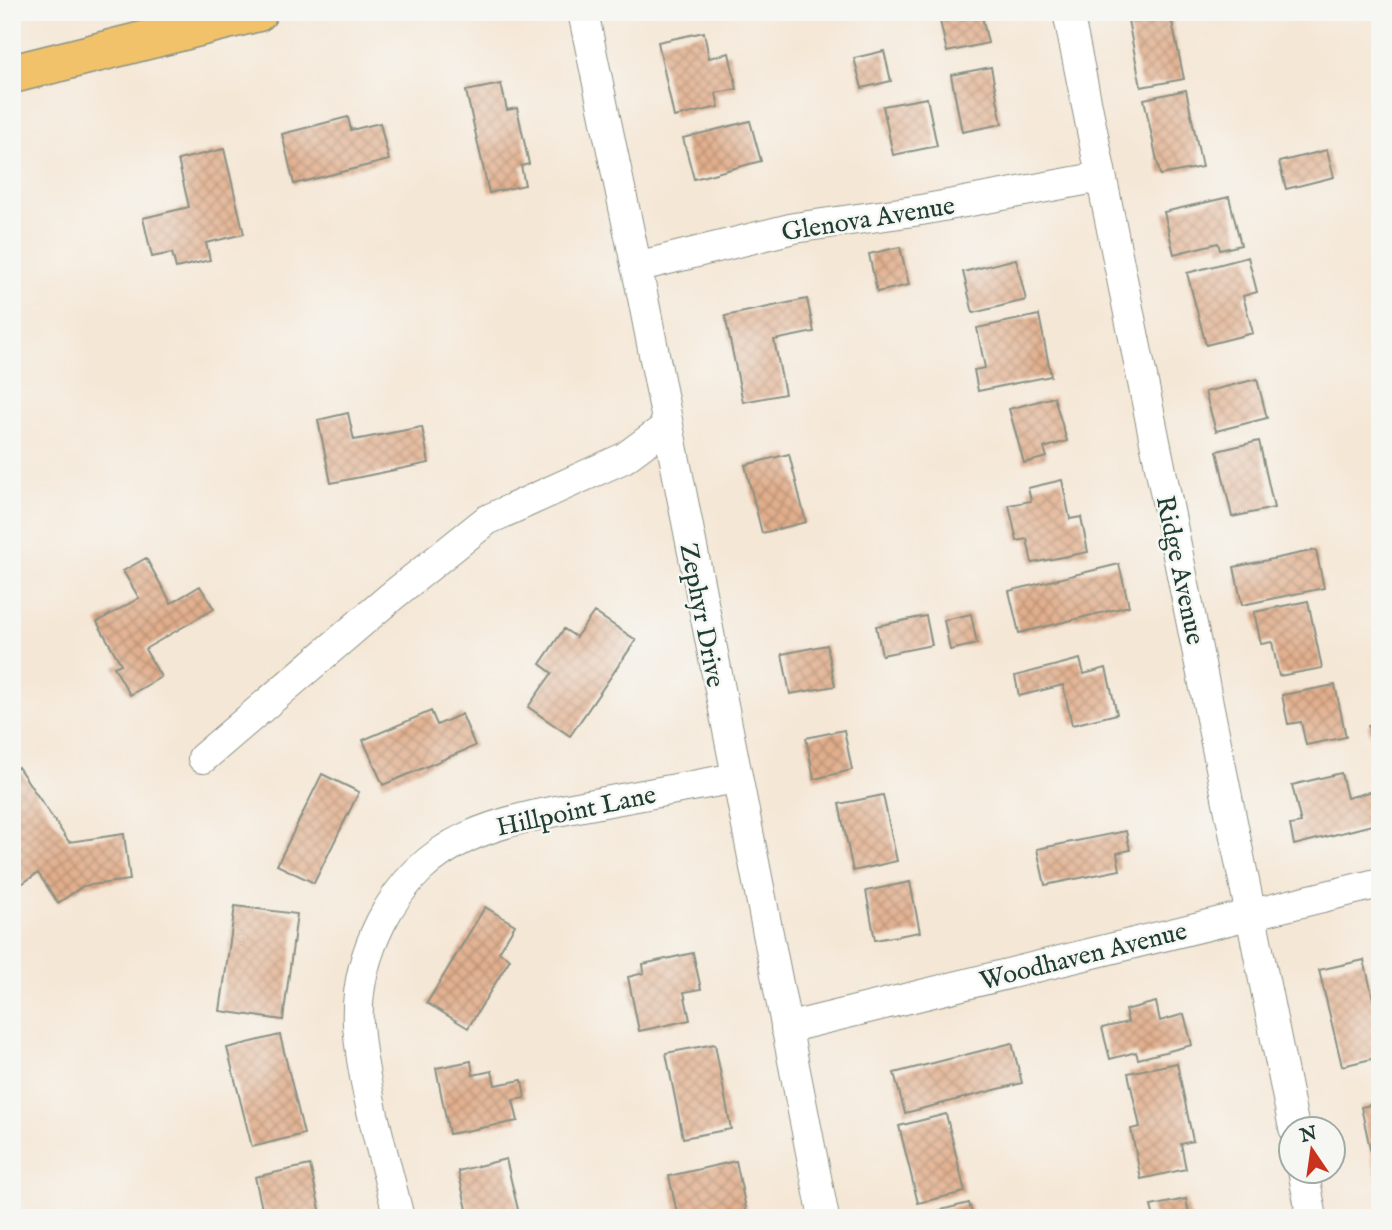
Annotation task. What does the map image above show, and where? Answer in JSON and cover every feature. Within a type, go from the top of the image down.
[{"type":"main road","points":[[12,74],[218,17],[258,12]]},
{"type":"street","name":"Zephyr Drive","points":[[583,12],[824,1218]]},
{"type":"street","name":"Ridge Avenue","points":[[1068,12],[1291,1114]]},
{"type":"street","name":"Glenova Avenue","points":[[636,267],[794,228],[922,211],[1101,177]]},
{"type":"street","points":[[203,758],[392,596],[486,520],[624,458],[666,427]]},
{"type":"street","name":"Hillpoint Lane","points":[[398,1218],[365,1073],[358,1024],[363,967],[391,902],[409,878],[429,860],[459,840],[514,819],[736,778]]},
{"type":"street","name":"Woodhaven Avenue","points":[[786,1028],[1380,883]]},
{"type":"street","points":[[1305,1184],[1312,1218]]},
{"type":"building","points":[[938,12],[981,12],[988,43],[947,52]]},
{"type":"building","points":[[1139,12],[1170,12],[1184,79],[1141,87],[1127,15]]},
{"type":"building","points":[[704,32],[709,58],[729,53],[737,89],[716,93],[719,107],[674,117],[658,42]]},
{"type":"building","points":[[884,51],[891,81],[862,88],[854,58]]},
{"type":"building","points":[[991,67],[1002,124],[962,132],[951,75]]},
{"type":"building","points":[[501,84],[507,110],[517,108],[529,164],[521,166],[525,185],[489,193],[466,91]]},
{"type":"building","points":[[1186,90],[1202,167],[1160,175],[1144,99]]},
{"type":"building","points":[[927,98],[937,146],[893,155],[883,106]]},
{"type":"building","points":[[348,117],[351,130],[380,123],[389,160],[294,184],[282,134]]},
{"type":"building","points":[[750,121],[761,161],[694,179],[683,138]]},
{"type":"building","points":[[224,149],[244,234],[206,243],[210,260],[176,268],[172,253],[152,257],[143,218],[189,207],[178,160]]},
{"type":"building","points":[[1327,150],[1334,177],[1286,189],[1279,162]]},
{"type":"building","points":[[1229,197],[1241,245],[1220,250],[1218,243],[1174,254],[1164,212]]},
{"type":"building","points":[[900,247],[909,285],[877,292],[869,254]]},
{"type":"building","points":[[1248,257],[1257,292],[1243,296],[1253,333],[1206,345],[1187,273]]},
{"type":"building","points":[[1016,259],[1026,300],[973,313],[963,272]]},
{"type":"building","points":[[807,299],[814,332],[774,340],[785,394],[743,402],[725,316]]},
{"type":"building","points":[[1039,315],[1051,376],[978,391],[974,370],[985,368],[977,328]]},
{"type":"building","points":[[1257,379],[1267,418],[1216,431],[1205,392]]},
{"type":"building","points":[[1054,397],[1067,441],[1044,448],[1047,457],[1024,463],[1009,409]]},
{"type":"building","points":[[348,413],[354,440],[422,427],[429,463],[331,483],[318,420]]},
{"type":"building","points":[[1259,441],[1274,508],[1232,517],[1217,451]]},
{"type":"building","points":[[789,454],[806,522],[762,533],[745,465]]},
{"type":"building","points":[[1062,480],[1070,519],[1081,517],[1088,552],[1032,563],[1027,539],[1017,541],[1009,505],[1031,501],[1028,488]]},
{"type":"building","points":[[1316,550],[1324,588],[1242,605],[1234,567]]},
{"type":"building","points":[[146,558],[171,603],[200,586],[214,609],[145,649],[161,677],[130,695],[114,667],[121,664],[97,622],[139,598],[123,571]]},
{"type":"building","points":[[1119,564],[1129,606],[1019,633],[1009,591]]},
{"type":"building","points":[[1308,601],[1322,668],[1279,676],[1272,642],[1261,644],[1254,612]]},
{"type":"building","points":[[594,612],[636,640],[570,736],[528,707],[552,673],[540,664],[564,629],[576,637]]},
{"type":"building","points":[[971,614],[977,644],[950,650],[944,620]]},
{"type":"building","points":[[926,616],[932,645],[882,655],[876,626]]},
{"type":"building","points":[[827,645],[835,686],[790,694],[782,654]]},
{"type":"building","points":[[1080,659],[1084,674],[1106,668],[1117,714],[1072,725],[1063,685],[1019,696],[1015,676]]},
{"type":"building","points":[[1335,685],[1346,737],[1306,745],[1301,722],[1288,724],[1282,695]]},
{"type":"building","points":[[431,711],[437,725],[462,714],[475,746],[383,785],[363,740]]},
{"type":"building","points":[[1380,722],[1380,755],[1375,756],[1368,725]]},
{"type":"building","points":[[844,730],[852,770],[814,779],[806,738]]},
{"type":"building","points":[[18,767],[69,842],[124,834],[130,880],[83,886],[58,903],[38,873],[17,887],[12,879],[12,854],[17,850],[12,843],[12,771]]},
{"type":"building","points":[[1341,773],[1347,798],[1373,791],[1380,823],[1294,845],[1290,825],[1301,823],[1292,785]]},
{"type":"building","points":[[322,774],[359,792],[314,883],[277,865]]},
{"type":"building","points":[[883,795],[897,861],[853,871],[839,804]]},
{"type":"building","points":[[1126,831],[1130,850],[1117,853],[1120,870],[1045,885],[1037,849]]},
{"type":"building","points":[[910,882],[920,932],[875,940],[866,891]]},
{"type":"building","points":[[235,906],[297,914],[283,1020],[220,1011]]},
{"type":"building","points":[[485,907],[515,925],[499,952],[510,959],[468,1028],[427,1003]]},
{"type":"building","points":[[693,953],[701,989],[684,992],[690,1020],[639,1031],[628,977],[644,973],[643,964]]},
{"type":"building","points":[[1364,960],[1380,1028],[1380,1057],[1342,1066],[1319,970]]},
{"type":"building","points":[[1156,1002],[1160,1021],[1184,1014],[1192,1045],[1138,1059],[1136,1052],[1110,1059],[1102,1028],[1128,1022],[1125,1010]]},
{"type":"building","points":[[280,1035],[304,1134],[252,1147],[227,1048]]},
{"type":"building","points":[[1012,1043],[1022,1083],[905,1113],[894,1073]]},
{"type":"building","points":[[715,1044],[731,1129],[683,1138],[666,1053]]},
{"type":"building","points":[[471,1061],[473,1075],[492,1071],[495,1085],[522,1080],[525,1098],[513,1100],[518,1121],[449,1134],[436,1068]]},
{"type":"building","points":[[1177,1063],[1193,1141],[1181,1144],[1186,1169],[1141,1179],[1131,1129],[1140,1127],[1128,1073]]},
{"type":"building","points":[[1380,1103],[1380,1190],[1379,1190],[1361,1107]]},
{"type":"building","points":[[946,1114],[965,1192],[918,1203],[899,1126]]},
{"type":"building","points":[[506,1159],[520,1218],[469,1218],[458,1171]]},
{"type":"building","points":[[736,1161],[748,1218],[678,1218],[669,1176]]},
{"type":"building","points":[[310,1165],[322,1218],[264,1218],[255,1177]]},
{"type":"building","points":[[1186,1199],[1190,1218],[1154,1218],[1151,1206]]},
{"type":"building","points":[[969,1203],[973,1218],[931,1218],[929,1213]]}]
